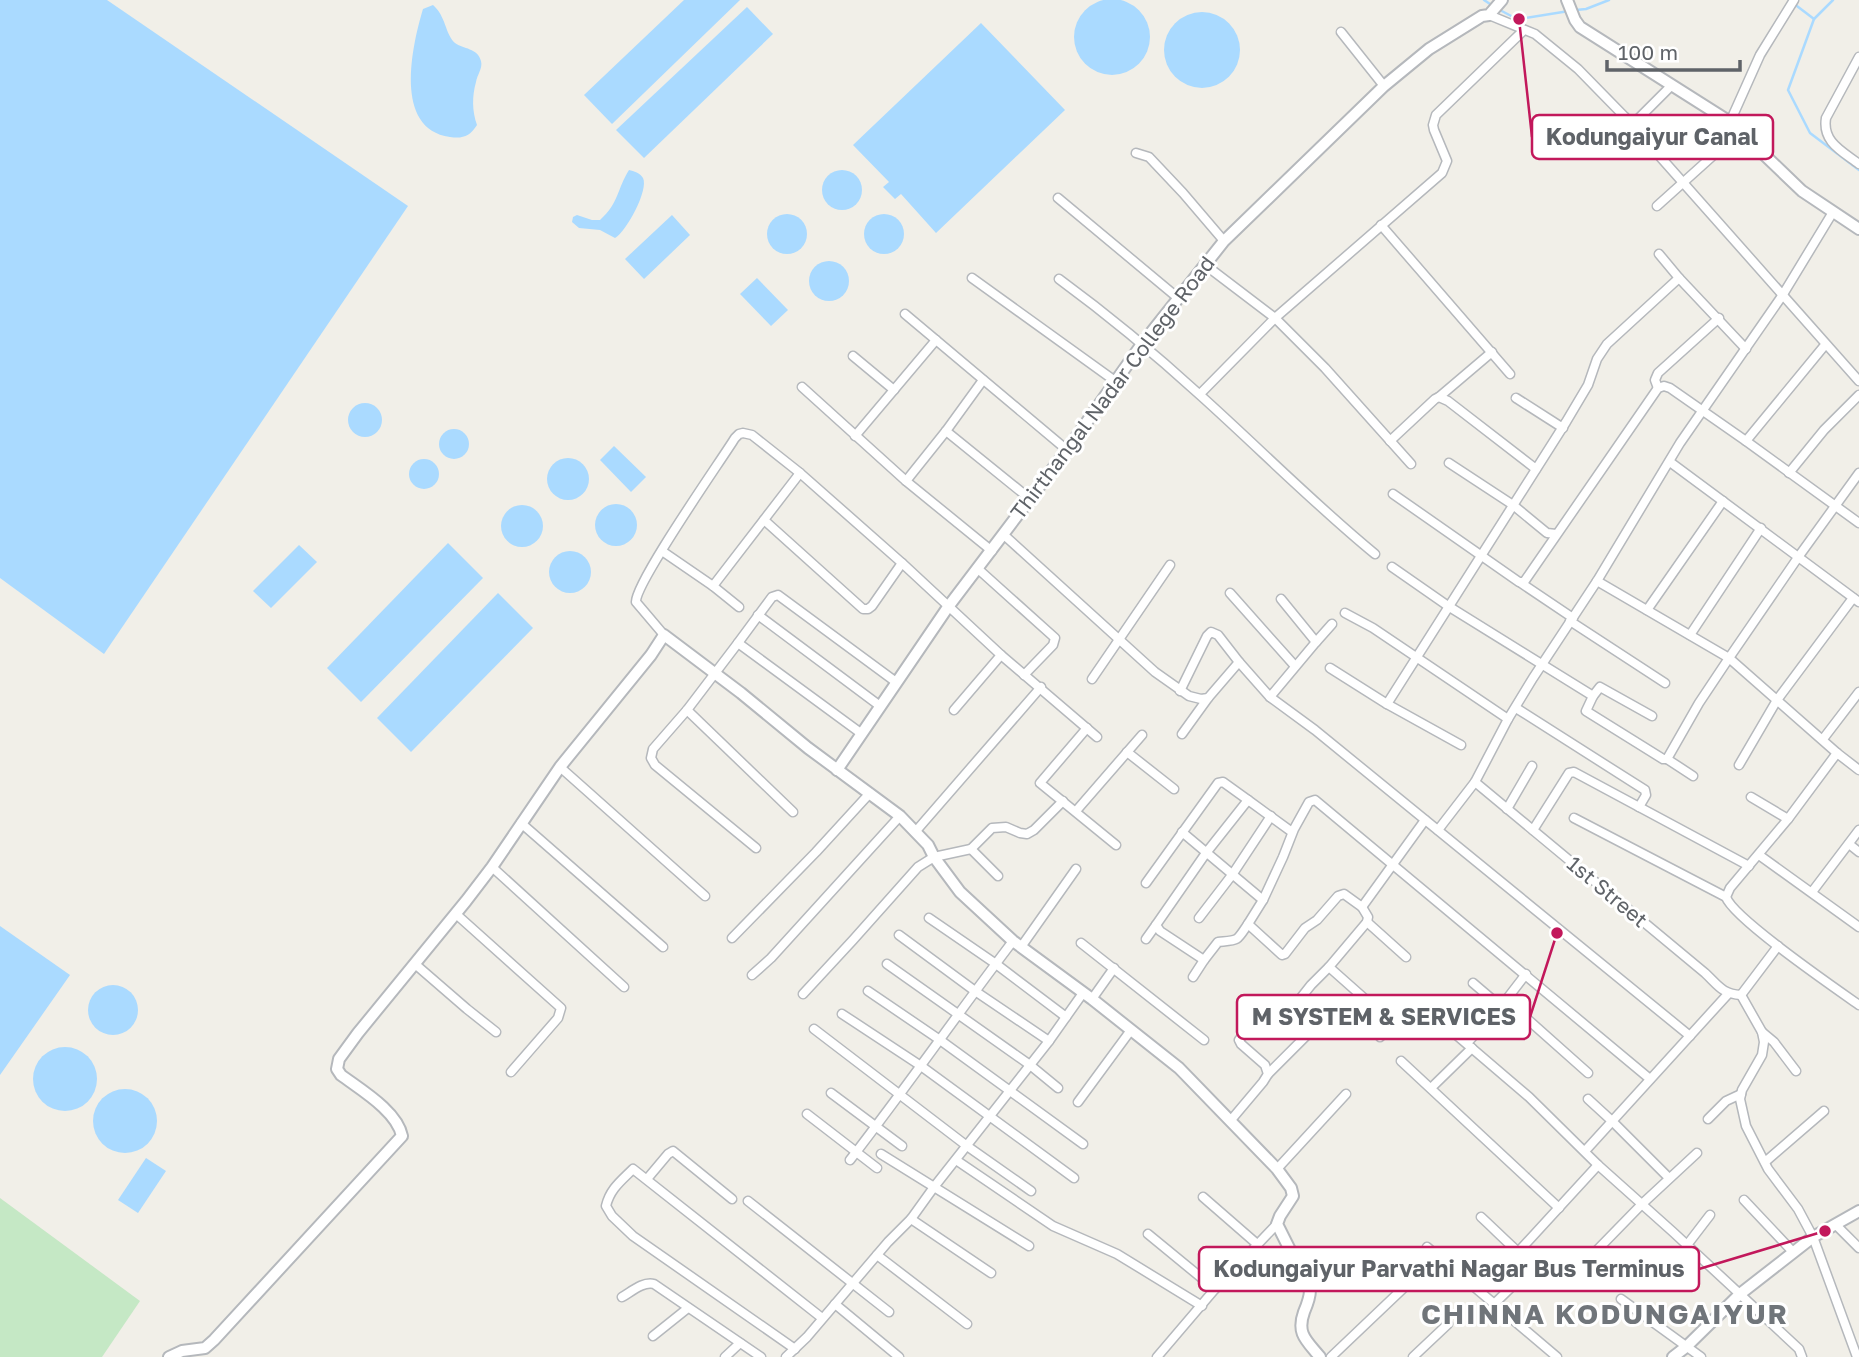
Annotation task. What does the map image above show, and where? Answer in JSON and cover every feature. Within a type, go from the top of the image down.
[{"type":"street","points":[[1567,0],[1580,27],[1730,122],[1802,191],[1859,229]]},
{"type":"street","name":"Thirthangal Nadar College Road","points":[[837,770],[948,607],[1067,450],[1142,344],[1224,241],[1384,86],[1429,49],[1482,16],[1491,14],[1501,1]]},
{"type":"street","points":[[1730,122],[1760,55],[1791,4]]},
{"type":"street","points":[[1491,14],[1535,34],[1578,69],[1632,125],[1859,382]]},
{"type":"street","points":[[1200,394],[1275,318],[1439,176],[1447,161],[1433,125],[1436,115],[1524,30]]},
{"type":"street","points":[[1341,32],[1384,86]]},
{"type":"street","points":[[1859,57],[1826,118],[1825,127],[1826,135],[1834,145],[1859,164]]},
{"type":"street","points":[[1632,125],[1671,86]]},
{"type":"street","points":[[1657,206],[1717,152]]},
{"type":"street","points":[[1136,153],[1149,157],[1224,241]]},
{"type":"street","points":[[1058,198],[1178,298]]},
{"type":"street","points":[[1438,830],[1475,782],[1508,719],[1542,664],[1597,581],[1701,411],[1782,296],[1833,212]]},
{"type":"street","points":[[1381,225],[1510,374]]},
{"type":"street","points":[[1659,254],[1745,349]]},
{"type":"street","points":[[1205,264],[1275,318],[1325,368],[1411,464]]},
{"type":"street","points":[[972,278],[1115,381]]},
{"type":"street","points":[[1387,704],[1563,428],[1588,385],[1603,348],[1617,332],[1679,278]]},
{"type":"street","points":[[1059,279],[1200,394],[1333,520],[1375,554]]},
{"type":"street","points":[[905,314],[1067,450]]},
{"type":"street","points":[[1658,388],[1655,380],[1658,373],[1719,318]]},
{"type":"street","points":[[855,436],[936,340]]},
{"type":"street","points":[[1746,441],[1825,345]]},
{"type":"street","points":[[1390,441],[1492,352]]},
{"type":"street","points":[[853,356],[894,390]]},
{"type":"street","points":[[905,481],[983,380]]},
{"type":"street","points":[[1521,583],[1526,581],[1556,534],[1562,530],[1658,388],[1664,386],[1746,441],[1859,523]]},
{"type":"street","points":[[802,387],[905,481],[992,551]]},
{"type":"street","points":[[1789,473],[1824,430],[1859,395]]},
{"type":"street","points":[[1439,397],[1448,401],[1536,469]]},
{"type":"street","points":[[1516,398],[1563,428]]},
{"type":"street","points":[[946,431],[1030,499]]},
{"type":"street","points":[[1097,737],[1001,655],[800,473],[752,435],[739,434],[635,597],[636,602],[664,635],[916,831],[960,892],[1017,944],[1179,1068],[1231,1120],[1292,1188],[1293,1196],[1277,1224],[1215,1289],[1157,1357]]},
{"type":"street","points":[[1670,462],[1856,600],[1777,700],[1739,765]]},
{"type":"street","points":[[1449,463],[1513,505],[1547,533],[1556,534]]},
{"type":"street","points":[[713,586],[800,473]]},
{"type":"street","points":[[1667,759],[1729,658],[1859,473]]},
{"type":"street","points":[[1393,494],[1665,683]]},
{"type":"street","points":[[1647,610],[1723,501]]},
{"type":"street","points":[[764,520],[863,609],[872,606],[902,563]]},
{"type":"street","points":[[1690,635],[1761,528]]},
{"type":"street","points":[[1004,535],[1155,672],[1189,696],[1208,698]]},
{"type":"street","points":[[662,551],[739,607]]},
{"type":"street","points":[[1092,679],[1170,565]]},
{"type":"street","points":[[1392,567],[1448,606],[1593,696]]},
{"type":"street","points":[[977,568],[1055,638],[1054,645],[1024,675]]},
{"type":"street","points":[[1597,581],[1729,658],[1859,770]]},
{"type":"street","points":[[1230,593],[1295,666]]},
{"type":"street","points":[[756,848],[651,758],[653,749],[716,674],[772,597],[781,597],[896,682]]},
{"type":"street","points":[[1281,599],[1315,642]]},
{"type":"street","points":[[1345,612],[1508,719]]},
{"type":"street","points":[[758,615],[880,706]]},
{"type":"street","points":[[1270,697],[1332,624]]},
{"type":"street","points":[[1180,691],[1207,636],[1211,632],[1218,635],[1270,697],[1315,730],[1689,1036]]},
{"type":"street","points":[[169,1357],[205,1348],[214,1340],[402,1136],[401,1128],[393,1116],[341,1074],[338,1069],[339,1059],[456,914],[492,867],[560,766],[664,635]]},
{"type":"street","points":[[738,643],[862,734]]},
{"type":"street","points":[[954,710],[1001,655]]},
{"type":"street","points":[[1182,734],[1239,662]]},
{"type":"street","points":[[1330,668],[1387,704],[1461,745]]},
{"type":"street","points":[[916,831],[1041,687]]},
{"type":"street","points":[[1653,716],[1600,687],[1586,711],[1693,776]]},
{"type":"street","points":[[1823,739],[1859,692]]},
{"type":"street","points":[[1516,708],[1645,790],[1646,794],[1639,807]]},
{"type":"street","points":[[687,710],[793,812]]},
{"type":"street","points":[[1087,728],[1040,783],[1116,845]]},
{"type":"street","points":[[1076,811],[1142,735]]},
{"type":"street","points":[[1126,752],[1174,789]]},
{"type":"street","points":[[1726,897],[1730,888],[1788,819],[1837,753]]},
{"type":"street","points":[[560,766],[705,896]]},
{"type":"street","points":[[1507,809],[1532,766]]},
{"type":"street","points":[[1532,830],[1571,772],[1749,866]]},
{"type":"street","points":[[1146,883],[1218,783],[1223,782],[1292,832]]},
{"type":"street","name":"1st Street","points":[[1475,782],[1728,994]]},
{"type":"street","points":[[732,937],[870,793]]},
{"type":"street","points":[[1751,797],[1788,819]]},
{"type":"street","points":[[1146,939],[1206,853],[1248,800]]},
{"type":"street","points":[[1193,977],[1215,944],[1237,940],[1263,900],[1292,832],[1309,802],[1315,800],[1650,1079]]},
{"type":"street","points":[[803,994],[918,867],[934,857],[971,849],[992,828],[1006,827],[1027,834],[1034,831],[1063,801]]},
{"type":"street","points":[[1199,918],[1232,875],[1271,816]]},
{"type":"street","points":[[752,975],[771,958],[900,817]]},
{"type":"street","points":[[1574,818],[1726,897],[1732,908],[1778,946],[1859,1005]]},
{"type":"street","points":[[1362,907],[1425,820]]},
{"type":"street","points":[[521,823],[663,947]]},
{"type":"street","points":[[1812,892],[1859,830]]},
{"type":"street","points":[[1182,832],[1263,900]]},
{"type":"street","points":[[1849,844],[1859,852]]},
{"type":"street","points":[[971,849],[998,876]]},
{"type":"street","points":[[1759,855],[1859,927]]},
{"type":"street","points":[[492,867],[624,987]]},
{"type":"street","points":[[850,1160],[975,991],[996,964],[1017,944],[1076,869]]},
{"type":"street","points":[[1231,1120],[1268,1074],[1316,1026],[1316,1022],[1296,1004],[1367,922],[1368,917],[1362,907],[1344,894],[1338,896],[1282,955],[1248,924]]},
{"type":"street","points":[[456,914],[561,1008],[558,1017],[511,1072]]},
{"type":"street","points":[[929,918],[1066,1017]]},
{"type":"street","points":[[1367,922],[1406,957]]},
{"type":"street","points":[[1156,925],[1160,931],[1204,960]]},
{"type":"street","points":[[899,935],[1049,1041]]},
{"type":"street","points":[[1080,943],[1205,1040]]},
{"type":"street","points":[[1741,995],[1778,946]]},
{"type":"street","points":[[415,964],[496,1032]]},
{"type":"street","points":[[887,964],[1030,1065],[1058,1088]]},
{"type":"street","points":[[1329,967],[1391,1022],[1392,1025],[1380,1037]]},
{"type":"street","points":[[786,1357],[911,1219],[933,1186],[1066,1017],[1114,968]]},
{"type":"street","points":[[1431,1088],[1469,1046],[1526,974]]},
{"type":"street","points":[[1473,983],[1503,1003],[1588,1073]]},
{"type":"street","points":[[868,991],[1083,1143]]},
{"type":"street","points":[[1585,1151],[1728,994],[1741,995]]},
{"type":"street","points":[[1741,995],[1762,1032],[1764,1042],[1762,1055],[1741,1094],[1746,1126],[1765,1162],[1798,1209],[1813,1237],[1857,1357]]},
{"type":"street","points":[[842,1014],[921,1066],[1074,1178]]},
{"type":"street","points":[[1433,1015],[1529,1097],[1598,1165],[1799,1349],[1802,1357]]},
{"type":"street","points":[[1254,1023],[1239,1040],[1265,1065],[1268,1074]]},
{"type":"street","points":[[814,1030],[1031,1191]]},
{"type":"street","points":[[1078,1102],[1131,1030]]},
{"type":"street","points":[[1762,1032],[1774,1042],[1796,1072]]},
{"type":"street","points":[[1401,1061],[1559,1208]]},
{"type":"street","points":[[831,1093],[902,1146]]},
{"type":"street","points":[[1277,1169],[1346,1094]]},
{"type":"street","points":[[1708,1119],[1726,1101],[1741,1094]]},
{"type":"street","points":[[1588,1099],[1669,1178]]},
{"type":"street","points":[[1765,1162],[1824,1111]]},
{"type":"street","points":[[807,1114],[877,1168]]},
{"type":"street","points":[[647,1179],[673,1151],[733,1199]]},
{"type":"street","points":[[1481,1217],[1534,1265],[1564,1284],[1642,1204],[1697,1153]]},
{"type":"street","points":[[881,1154],[1029,1246]]},
{"type":"street","points":[[956,1160],[1053,1226],[1117,1254],[1202,1306]]},
{"type":"street","points":[[1520,1251],[1598,1165]]},
{"type":"street","points":[[795,1349],[633,1236],[612,1216],[606,1206],[608,1195],[614,1186],[633,1169],[822,1318]]},
{"type":"street","points":[[1203,1197],[1257,1244]]},
{"type":"street","points":[[1744,1200],[1793,1252]]},
{"type":"street","points":[[748,1201],[889,1312]]},
{"type":"street","points":[[1673,1357],[1740,1293],[1813,1237],[1859,1211]]},
{"type":"street","points":[[1687,1245],[1710,1215]]},
{"type":"street","points":[[911,1219],[991,1273]]},
{"type":"street","points":[[1277,1224],[1310,1290],[1301,1331],[1320,1357]]},
{"type":"street","points":[[1836,1225],[1859,1248]]},
{"type":"street","points":[[1148,1234],[1215,1289]]},
{"type":"street","points":[[1427,1247],[1557,1357]]},
{"type":"street","points":[[877,1255],[967,1324]]},
{"type":"street","points":[[1494,1304],[1534,1265]]},
{"type":"street","points":[[1331,1357],[1413,1279]]},
{"type":"street","points":[[622,1297],[649,1283],[761,1357]]},
{"type":"street","points":[[1621,1299],[1701,1357]]},
{"type":"street","points":[[835,1304],[898,1357]]},
{"type":"street","points":[[653,1336],[688,1308]]},
{"type":"street","points":[[1413,1357],[1448,1324]]},
{"type":"street","points":[[725,1357],[740,1343]]},
{"type":"green space","points":[[0,1198],[140,1301],[102,1357],[0,1357]]},
{"type":"water","points":[[1112,-1],[1127,2],[1139,10],[1147,22],[1150,37],[1147,52],[1139,64],[1127,72],[1112,75],[1097,72],[1085,64],[1077,52],[1074,37],[1077,22],[1085,10],[1097,2]]},
{"type":"water","points":[[0,0],[107,0],[408,206],[104,654],[0,578]]},
{"type":"water","points":[[684,0],[740,0],[612,124],[584,95]]},
{"type":"water","points":[[433,5],[441,14],[455,43],[470,49],[481,61],[473,98],[477,125],[472,132],[459,138],[432,131],[420,119],[414,103],[411,84],[415,43],[423,9]]},
{"type":"water","points":[[747,7],[773,34],[644,158],[616,130]]},
{"type":"water","points":[[1202,12],[1217,15],[1229,23],[1237,35],[1240,50],[1237,65],[1229,77],[1217,85],[1202,88],[1187,85],[1175,77],[1167,65],[1164,50],[1167,35],[1175,23],[1187,15]]},
{"type":"water","points":[[981,23],[1065,110],[936,233],[901,194],[895,199],[883,187],[889,182],[853,145]]},
{"type":"water","points":[[629,170],[643,178],[643,192],[620,234],[615,238],[600,230],[579,228],[572,222],[577,215],[600,220],[614,202]]},
{"type":"water","points":[[842,170],[856,176],[862,190],[856,204],[842,210],[828,204],[822,190],[828,176]]},
{"type":"water","points":[[787,214],[801,220],[807,234],[801,248],[787,254],[773,248],[767,234],[773,220]]},
{"type":"water","points":[[884,214],[898,220],[904,234],[898,248],[884,254],[870,248],[864,234],[870,220]]},
{"type":"water","points":[[672,215],[690,235],[644,279],[625,259]]},
{"type":"water","points":[[829,261],[843,267],[849,281],[843,295],[829,301],[815,295],[809,281],[815,267]]},
{"type":"water","points":[[757,278],[788,310],[771,326],[740,294]]},
{"type":"water","points":[[365,403],[377,408],[382,420],[377,432],[365,437],[353,432],[348,420],[353,408]]},
{"type":"water","points":[[454,429],[465,433],[469,444],[465,455],[454,459],[443,455],[439,444],[443,433]]},
{"type":"water","points":[[614,446],[646,477],[631,492],[600,460]]},
{"type":"water","points":[[568,458],[583,464],[589,479],[583,494],[568,500],[553,494],[547,479],[553,464]]},
{"type":"water","points":[[424,459],[435,463],[439,474],[435,485],[424,489],[413,485],[409,474],[413,463]]},
{"type":"water","points":[[616,504],[631,510],[637,525],[631,540],[616,546],[601,540],[595,525],[601,510]]},
{"type":"water","points":[[522,505],[537,511],[543,526],[537,541],[522,547],[507,541],[501,526],[507,511]]},
{"type":"water","points":[[448,543],[483,578],[361,702],[327,668]]},
{"type":"water","points":[[299,545],[317,562],[271,608],[253,591]]},
{"type":"water","points":[[570,551],[585,557],[591,572],[585,587],[570,593],[555,587],[549,572],[555,557]]},
{"type":"water","points":[[498,593],[533,628],[411,752],[377,718]]},
{"type":"water","points":[[0,926],[70,975],[0,1075]]},
{"type":"water","points":[[113,985],[131,992],[138,1010],[131,1028],[113,1035],[95,1028],[88,1010],[95,992]]},
{"type":"water","points":[[59,1047],[71,1047],[88,1056],[95,1067],[95,1091],[88,1102],[71,1111],[59,1111],[47,1106],[38,1097],[33,1085],[33,1073],[38,1061],[47,1052]]},
{"type":"water","points":[[125,1089],[137,1091],[148,1098],[155,1109],[155,1133],[148,1144],[137,1151],[125,1153],[113,1151],[102,1144],[95,1133],[93,1121],[95,1109],[102,1098],[113,1091]]},
{"type":"water","points":[[146,1158],[166,1171],[138,1213],[118,1200]]},
{"type":"waterway","points":[[1484,0],[1493,6]]},
{"type":"waterway","points":[[1576,10],[1609,0]]},
{"type":"waterway","points":[[1789,0],[1814,19]]},
{"type":"waterway","points":[[1833,0],[1814,19],[1788,90],[1810,133],[1859,170]]},
{"type":"waterway","points":[[1498,9],[1519,19],[1569,11]]},
{"type":"place","name":"Kodungaiyur Canal","points":[[1519,19]]},
{"type":"place","name":"M SYSTEM & SERVICES","points":[[1557,933]]},
{"type":"place","name":"Kodungaiyur Parvathi Nagar Bus Terminus","points":[[1825,1231]]},
{"type":"district","name":"CHINNA KODUNGAIYUR","points":[[1605,1314]]}]
